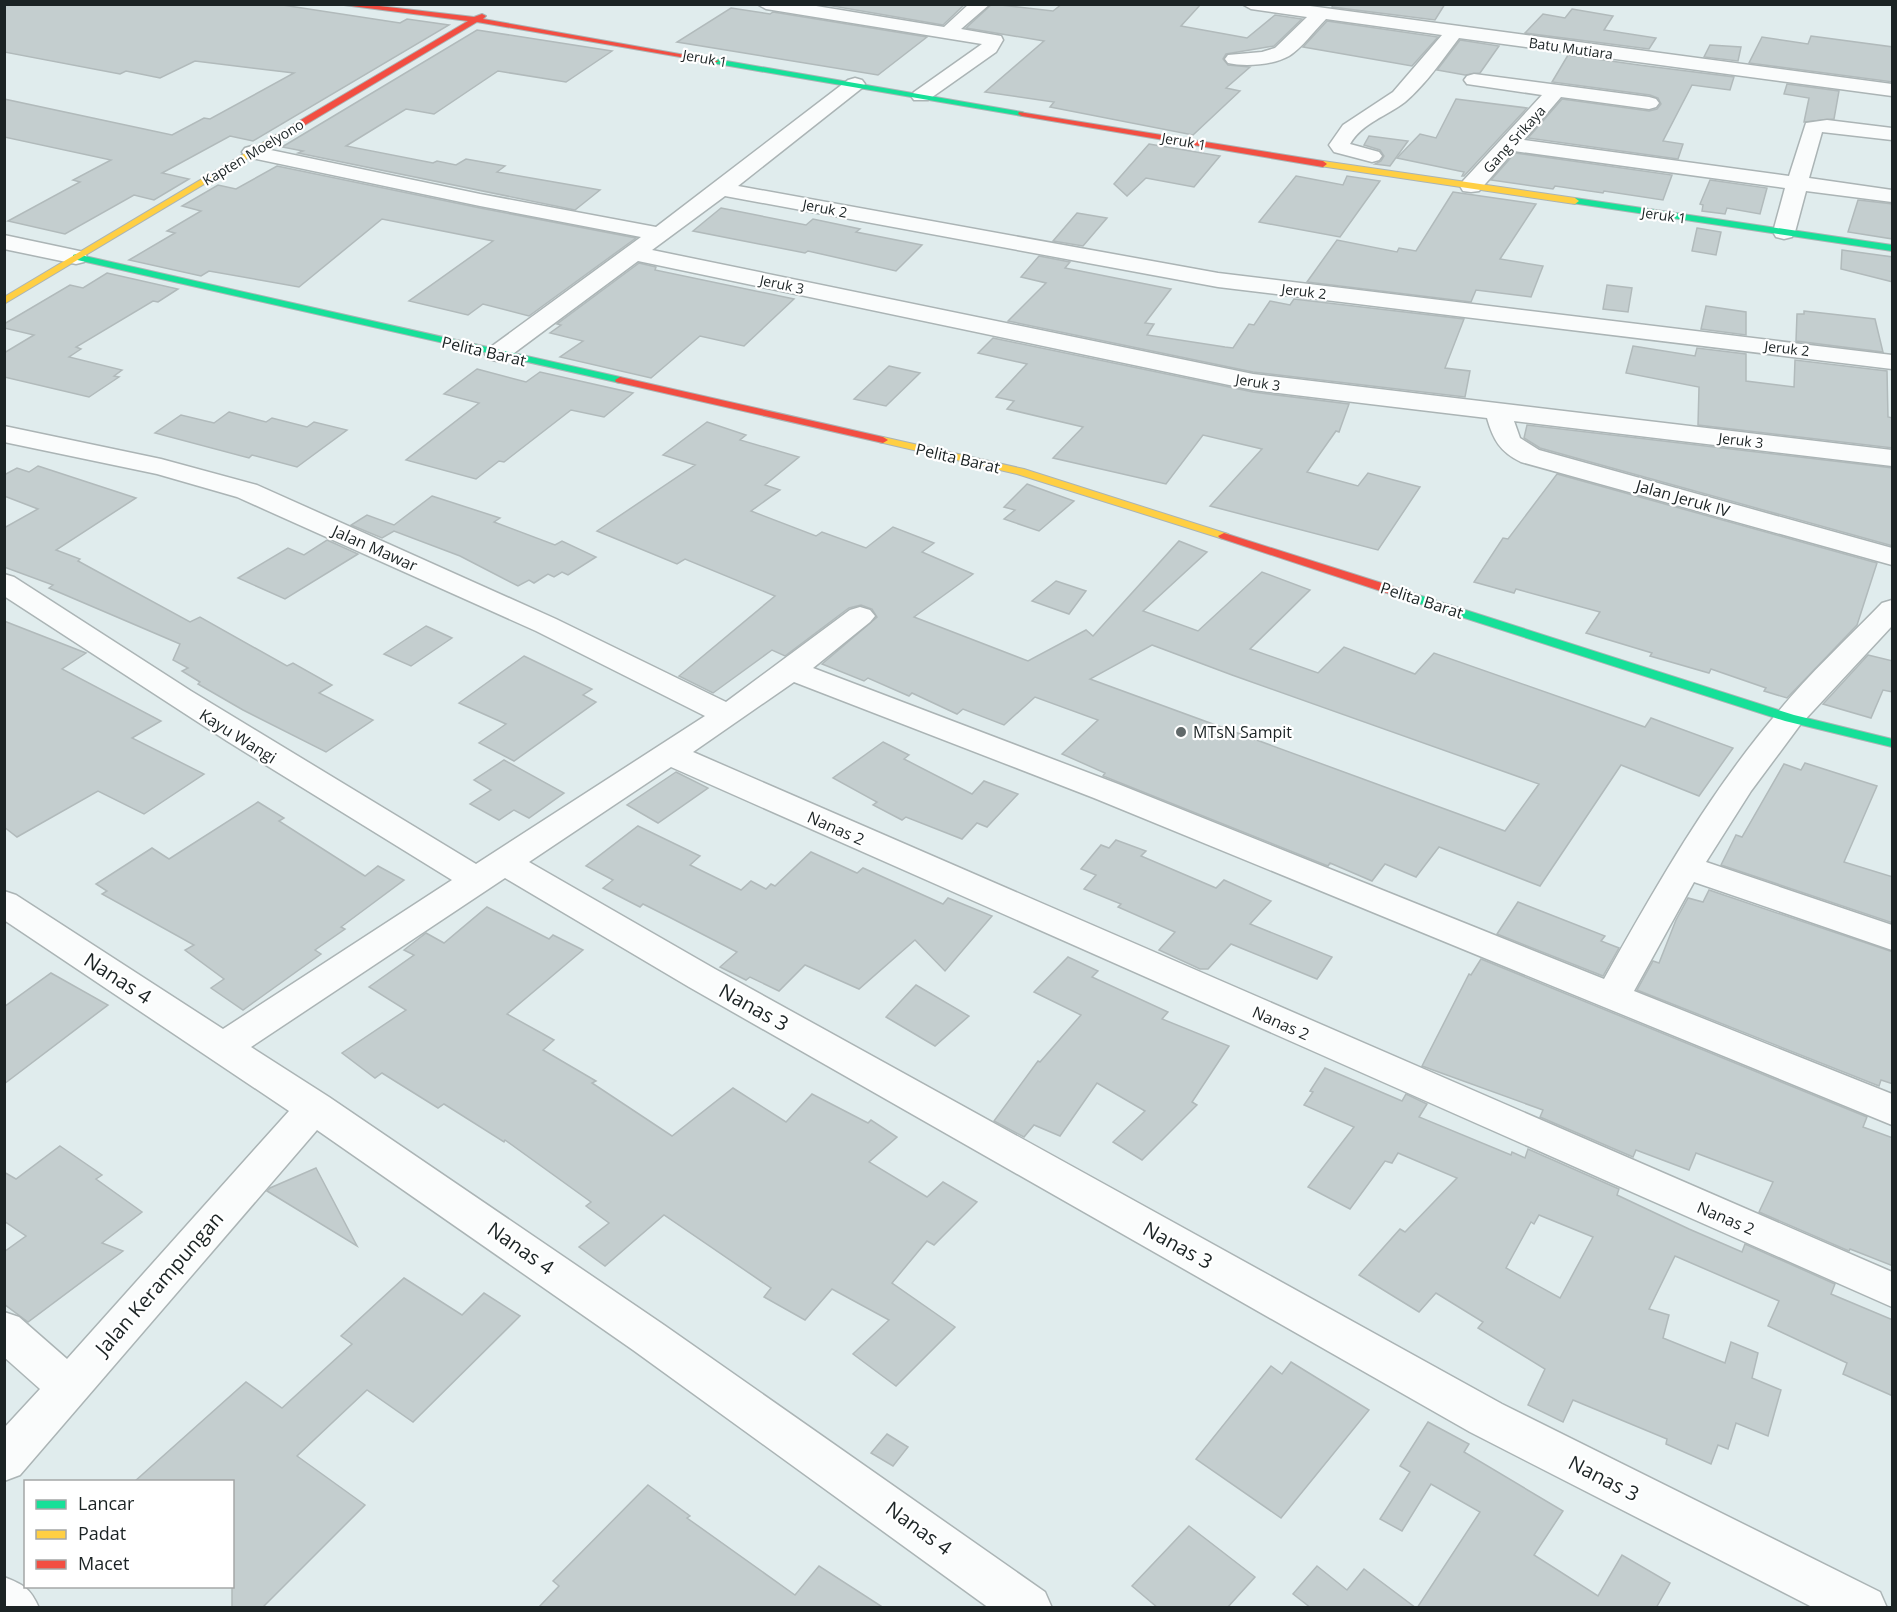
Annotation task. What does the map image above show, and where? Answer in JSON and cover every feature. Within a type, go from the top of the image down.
[{"type":"street","name":"Jeruk 1","points":[[339,4],[477,20],[1287,159],[1893,248]]},
{"type":"street","points":[[766,4],[994,40],[989,48],[921,96]]},
{"type":"street","points":[[953,27],[981,4]]},
{"type":"street","name":"Batu Mutiara","points":[[1251,4],[1893,90]]},
{"type":"street","name":"Kapten Moelyono","points":[[4,301],[494,9]]},
{"type":"street","points":[[1235,59],[1264,58],[1282,52],[1321,14]]},
{"type":"street","points":[[1372,156],[1347,150],[1339,145],[1354,126],[1401,96],[1454,32]]},
{"type":"street","points":[[1474,80],[1649,103]]},
{"type":"street","points":[[497,354],[721,189],[855,84]]},
{"type":"street","name":"Gang Srikaya","points":[[1471,186],[1556,91]]},
{"type":"street","points":[[1784,232],[1813,127],[1827,126],[1893,134]]},
{"type":"street","points":[[1510,144],[1893,196]]},
{"type":"street","points":[[252,152],[480,200],[659,234]]},
{"type":"street","name":"Jeruk 2","points":[[721,189],[1218,280],[1893,362]]},
{"type":"street","name":"Pelita Barat","points":[[4,242],[1020,471],[1790,718],[1893,743]]},
{"type":"street","name":"Jeruk 3","points":[[633,253],[1253,382],[1893,458]]},
{"type":"street","name":"Jalan Jeruk IV","points":[[1498,411],[1512,447],[1530,456],[1893,557]]},
{"type":"street","name":"Jalan Mawar","points":[[4,434],[161,466],[247,491],[546,625],[728,715]]},
{"type":"street","name":"Kayu Wangi","points":[[4,583],[142,675],[301,775],[490,871]]},
{"type":"street","points":[[1613,996],[1686,867],[1728,801],[1790,718],[1893,609]]},
{"type":"street","points":[[223,1047],[728,715],[791,670],[860,616]]},
{"type":"street","points":[[791,670],[1117,795],[1893,1110]]},
{"type":"street","name":"Nanas 2","points":[[670,754],[1893,1290]]},
{"type":"street","points":[[1686,867],[1893,938]]},
{"type":"street","name":"Nanas 3","points":[[490,871],[702,978],[1486,1418],[1863,1608]]},
{"type":"street","name":"Nanas 4","points":[[4,903],[315,1107],[777,1426],[1028,1608]]},
{"type":"street","name":"Jalan Kerampungan","points":[[4,1461],[315,1107]]},
{"type":"street","points":[[4,1330],[68,1387]]},
{"type":"street","points":[[4,1599],[15,1608]]},
{"type":"building","points":[[4,4],[276,4],[400,23],[407,19],[449,25],[253,141],[230,136],[162,173],[189,179],[154,200],[134,195],[65,234],[8,221],[80,182],[73,180],[111,160],[4,137],[4,99],[172,135],[204,118],[210,119],[294,73],[195,61],[160,78],[126,71],[120,74],[4,52]]},
{"type":"building","points":[[821,4],[965,4],[943,25]]},
{"type":"building","points":[[992,4],[1053,11],[1062,4],[1201,4],[1181,26],[1247,38],[1275,15],[1302,19],[1274,46],[1226,54],[1223,59],[1228,65],[1250,67],[1226,88],[1240,91],[1193,135],[1050,107],[1054,102],[985,92],[1044,41],[966,28]]},
{"type":"building","points":[[1333,4],[1445,4],[1435,20],[1332,7]]},
{"type":"building","points":[[731,8],[770,14],[773,12],[927,37],[878,75],[677,42]]},
{"type":"building","points":[[1572,9],[1613,16],[1604,30],[1656,38],[1649,49],[1525,33],[1543,14],[1565,18]]},
{"type":"building","points":[[1327,21],[1438,37],[1412,66],[1303,47]]},
{"type":"building","points":[[477,30],[612,51],[566,82],[498,71],[434,114],[406,109],[346,146],[433,163],[437,161],[456,165],[466,159],[505,166],[497,172],[600,190],[575,210],[298,153],[303,151],[282,147]]},
{"type":"building","points":[[1811,36],[1893,47],[1893,82],[1749,63],[1762,37],[1808,44]]},
{"type":"building","points":[[1460,40],[1499,46],[1480,73],[1465,75],[1437,70]]},
{"type":"building","points":[[1710,45],[1741,47],[1738,61],[1704,57]]},
{"type":"building","points":[[1568,55],[1734,77],[1730,90],[1692,85],[1663,141],[1683,144],[1678,159],[1528,138],[1562,99],[1649,111],[1657,109],[1661,104],[1658,98],[1650,95],[1552,82]]},
{"type":"building","points":[[1787,84],[1839,91],[1834,119],[1804,122],[1809,98],[1784,94]]},
{"type":"building","points":[[1456,99],[1527,108],[1464,176],[1462,176],[1464,172],[1397,158],[1420,134],[1436,138]]},
{"type":"building","points":[[1369,136],[1408,141],[1390,166],[1375,164],[1384,156],[1380,150],[1364,145]]},
{"type":"building","points":[[1149,144],[1220,156],[1194,187],[1146,178],[1127,196],[1114,184]]},
{"type":"building","points":[[1515,153],[1672,175],[1663,200],[1604,191],[1603,193],[1555,186],[1553,189],[1491,180]]},
{"type":"building","points":[[277,166],[636,238],[529,316],[483,304],[468,315],[409,301],[493,241],[382,219],[299,287],[209,271],[201,276],[129,260],[175,233],[167,231],[201,211],[182,206],[218,185],[236,189]]},
{"type":"building","points":[[1296,176],[1343,185],[1347,176],[1380,181],[1340,237],[1259,222]]},
{"type":"building","points":[[1710,180],[1767,188],[1760,214],[1727,208],[1725,214],[1702,211],[1703,205],[1700,204]]},
{"type":"building","points":[[1453,192],[1536,204],[1500,259],[1543,266],[1531,297],[1476,290],[1471,302],[1307,282],[1337,240],[1397,252],[1399,248],[1416,251]]},
{"type":"building","points":[[1858,200],[1893,204],[1893,239],[1848,232]]},
{"type":"building","points":[[721,208],[806,225],[813,219],[860,229],[856,232],[922,245],[896,271],[808,251],[805,253],[693,231]]},
{"type":"building","points":[[1077,213],[1107,218],[1083,246],[1053,241]]},
{"type":"building","points":[[1697,228],[1721,232],[1716,255],[1692,251]]},
{"type":"building","points":[[1842,250],[1893,257],[1893,282],[1841,269]]},
{"type":"building","points":[[1039,256],[1070,262],[1065,268],[1171,289],[1145,323],[1154,324],[1147,335],[1225,347],[1233,348],[1249,324],[1254,325],[1270,301],[1290,305],[1294,299],[1464,319],[1445,368],[1470,371],[1465,397],[1253,372],[1008,321],[1046,283],[1021,277]]},
{"type":"building","points":[[639,263],[656,267],[655,270],[794,299],[744,346],[700,336],[651,378],[560,357],[583,341],[550,333],[561,325],[557,324]]},
{"type":"building","points":[[107,273],[178,289],[158,302],[153,301],[76,347],[81,349],[69,357],[122,370],[114,376],[119,377],[89,397],[4,377],[4,353],[34,335],[4,328],[4,324],[70,285],[83,288]]},
{"type":"building","points":[[1607,285],[1632,288],[1628,312],[1603,309]]},
{"type":"building","points":[[1706,306],[1746,312],[1746,335],[1701,329]]},
{"type":"building","points":[[1804,311],[1875,319],[1883,352],[1796,341],[1797,314],[1804,314]]},
{"type":"building","points":[[993,338],[1253,392],[1349,404],[1339,432],[1336,431],[1307,472],[1358,486],[1368,473],[1420,487],[1378,550],[1210,506],[1262,449],[1203,435],[1166,484],[1053,458],[1083,427],[1007,409],[1014,401],[996,397],[1027,364],[978,353]]},
{"type":"building","points":[[1633,346],[1695,356],[1697,348],[1746,354],[1746,381],[1794,387],[1795,360],[1887,371],[1888,417],[1893,418],[1893,448],[1698,425],[1699,387],[1626,373]]},
{"type":"building","points":[[889,366],[920,373],[886,406],[854,399]]},
{"type":"building","points":[[477,369],[526,382],[540,372],[633,393],[604,417],[571,410],[504,462],[499,461],[476,479],[406,460],[479,403],[444,394]]},
{"type":"building","points":[[229,412],[266,422],[272,418],[307,427],[314,422],[347,430],[297,467],[252,455],[249,458],[155,433],[181,415],[214,423]]},
{"type":"building","points":[[707,422],[746,435],[740,440],[799,457],[765,485],[780,490],[751,511],[816,536],[822,532],[866,548],[893,527],[934,543],[922,552],[973,574],[914,617],[1028,661],[1086,630],[1093,636],[1179,541],[1207,552],[1143,611],[1198,631],[1262,572],[1310,590],[1250,649],[1318,673],[1344,647],[1415,674],[1434,653],[1645,727],[1651,718],[1733,748],[1699,796],[1621,765],[1540,886],[1439,847],[1416,877],[1385,864],[1372,881],[1330,863],[1328,866],[1103,776],[1105,773],[1062,754],[1098,720],[1035,697],[1004,725],[963,709],[957,714],[912,693],[909,696],[868,678],[864,681],[822,664],[877,617],[872,609],[861,605],[849,608],[785,656],[772,650],[713,693],[679,676],[775,596],[685,559],[677,564],[597,531],[695,465],[663,455]],"holes":[[[1152,645],[1539,784],[1505,831],[1090,679]]]},
{"type":"building","points":[[1527,425],[1893,468],[1893,546],[1540,448],[1524,438]]},
{"type":"building","points":[[38,466],[136,498],[56,550],[80,559],[78,561],[190,622],[200,617],[287,666],[293,663],[332,685],[319,693],[373,720],[326,752],[243,710],[198,684],[200,682],[182,671],[188,668],[173,660],[180,644],[49,588],[53,585],[4,567],[4,528],[38,509],[4,496],[4,475],[17,468],[29,472]]},
{"type":"building","points":[[1557,474],[1877,563],[1857,625],[1787,698],[1764,691],[1766,688],[1711,669],[1709,673],[1650,656],[1652,653],[1586,633],[1600,612],[1516,589],[1514,593],[1474,582],[1503,538],[1508,539]]},
{"type":"building","points":[[1027,484],[1074,501],[1039,531],[1004,519],[1015,510],[1004,507]]},
{"type":"building","points":[[432,496],[500,518],[494,522],[555,545],[562,541],[596,557],[568,575],[562,572],[554,577],[548,574],[534,583],[529,580],[518,586],[460,556],[394,531],[382,538],[351,525],[367,515],[394,525]]},
{"type":"building","points":[[327,540],[358,554],[285,599],[238,578],[288,548],[304,555]]},
{"type":"building","points":[[1056,581],[1086,591],[1069,614],[1032,601]]},
{"type":"building","points":[[4,621],[86,653],[62,669],[161,721],[132,738],[204,774],[144,814],[98,791],[17,837],[4,827]]},
{"type":"building","points":[[426,626],[452,638],[411,666],[384,654]]},
{"type":"building","points":[[1868,655],[1893,661],[1893,692],[1883,690],[1871,718],[1823,704]]},
{"type":"building","points":[[524,656],[592,689],[583,695],[596,702],[514,761],[479,743],[506,724],[459,703]]},
{"type":"building","points":[[883,742],[909,755],[904,759],[972,794],[984,781],[1018,794],[987,827],[977,823],[962,839],[906,817],[902,820],[873,805],[877,802],[833,778]]},
{"type":"building","points":[[504,760],[564,793],[529,818],[514,810],[499,820],[470,804],[491,790],[474,780]]},
{"type":"building","points":[[1805,763],[1877,786],[1844,862],[1893,877],[1893,923],[1721,865],[1736,835],[1742,837],[1784,764],[1801,770]]},
{"type":"building","points":[[676,772],[708,788],[658,823],[627,805]]},
{"type":"building","points":[[258,802],[284,818],[279,821],[365,876],[378,866],[404,880],[341,927],[345,929],[315,950],[321,954],[243,1010],[211,988],[224,979],[185,950],[194,945],[102,894],[107,891],[96,884],[152,848],[169,859]]},
{"type":"building","points":[[638,826],[700,856],[690,865],[741,890],[751,881],[766,889],[771,884],[775,886],[811,852],[857,873],[863,868],[943,904],[948,898],[992,916],[945,971],[915,940],[859,989],[805,965],[779,991],[750,977],[746,980],[720,967],[737,952],[643,904],[640,907],[603,888],[613,880],[586,866]]},
{"type":"building","points":[[1116,840],[1146,851],[1141,856],[1216,888],[1224,880],[1271,901],[1250,924],[1332,957],[1317,979],[1231,944],[1208,969],[1200,969],[1159,950],[1175,932],[1118,907],[1121,904],[1084,889],[1096,875],[1081,869],[1101,845],[1109,848]]},
{"type":"building","points":[[1709,890],[1893,952],[1893,1084],[1881,1080],[1879,1086],[1637,990],[1653,961],[1659,963],[1676,920],[1688,898],[1703,902]]},
{"type":"building","points":[[1518,902],[1605,936],[1601,941],[1619,948],[1603,976],[1497,934]]},
{"type":"building","points":[[487,907],[549,939],[553,935],[583,950],[507,1014],[554,1040],[543,1050],[596,1081],[592,1083],[672,1136],[733,1088],[786,1122],[812,1094],[868,1123],[871,1120],[897,1137],[869,1162],[927,1197],[943,1182],[977,1202],[934,1245],[927,1241],[892,1283],[955,1327],[896,1386],[853,1354],[889,1320],[832,1289],[805,1320],[764,1297],[771,1288],[664,1215],[605,1266],[579,1247],[609,1223],[586,1206],[591,1202],[505,1140],[504,1142],[444,1104],[438,1108],[382,1073],[375,1078],[342,1053],[406,1010],[369,987],[414,955],[404,950],[426,933],[444,943]]},
{"type":"building","points":[[1068,957],[1098,971],[1092,977],[1168,1012],[1162,1019],[1229,1046],[1192,1102],[1197,1105],[1142,1160],[1113,1142],[1145,1111],[1097,1083],[1060,1136],[1034,1125],[1024,1137],[994,1121],[1038,1061],[1040,1062],[1081,1015],[1034,992]]},
{"type":"building","points":[[1481,959],[1867,1117],[1863,1127],[1893,1138],[1893,1266],[1850,1249],[1849,1251],[1759,1212],[1773,1182],[1696,1153],[1689,1170],[1636,1150],[1633,1157],[1540,1117],[1543,1110],[1422,1066],[1469,974],[1471,975]]},
{"type":"building","points":[[51,973],[108,1005],[4,1084],[4,1007]]},
{"type":"building","points":[[916,985],[969,1016],[935,1046],[886,1017]]},
{"type":"building","points":[[1325,1068],[1402,1101],[1406,1094],[1427,1104],[1419,1117],[1511,1155],[1512,1152],[1525,1158],[1528,1149],[1619,1189],[1617,1195],[1689,1229],[1742,1252],[1745,1244],[1835,1284],[1831,1294],[1893,1320],[1893,1396],[1843,1374],[1847,1363],[1768,1326],[1779,1301],[1675,1256],[1649,1309],[1669,1315],[1663,1338],[1725,1363],[1731,1342],[1758,1353],[1752,1378],[1781,1390],[1768,1436],[1736,1423],[1728,1449],[1718,1445],[1711,1464],[1666,1444],[1667,1439],[1573,1400],[1563,1422],[1528,1405],[1545,1369],[1478,1328],[1483,1322],[1436,1293],[1419,1312],[1359,1275],[1400,1229],[1405,1232],[1457,1178],[1398,1153],[1392,1163],[1385,1161],[1350,1209],[1308,1187],[1354,1127],[1304,1105],[1313,1092],[1310,1091]],"holes":[[[1539,1215],[1593,1237],[1560,1298],[1506,1268],[1531,1222],[1534,1224]]]},
{"type":"building","points":[[60,1146],[102,1175],[96,1179],[142,1212],[102,1243],[123,1251],[28,1322],[4,1304],[4,1252],[26,1236],[4,1221],[4,1172],[16,1179]]},
{"type":"building","points":[[316,1168],[357,1246],[267,1191]]},
{"type":"building","points":[[404,1278],[462,1315],[484,1293],[520,1316],[413,1422],[367,1390],[297,1456],[365,1505],[262,1608],[232,1608],[234,1480],[136,1480],[246,1382],[282,1408],[352,1344],[341,1336]]},
{"type":"building","points":[[1291,1362],[1369,1410],[1281,1518],[1196,1459],[1271,1366],[1282,1374]]},
{"type":"building","points":[[1428,1422],[1469,1444],[1464,1452],[1563,1511],[1534,1555],[1598,1596],[1622,1555],[1670,1583],[1656,1608],[1417,1608],[1480,1512],[1431,1484],[1402,1531],[1380,1519],[1410,1472],[1400,1466]]},
{"type":"building","points":[[887,1434],[908,1447],[893,1466],[871,1453]]},
{"type":"building","points":[[648,1485],[690,1516],[687,1518],[795,1595],[819,1566],[884,1608],[538,1608],[559,1586],[553,1581]]},
{"type":"building","points":[[1189,1526],[1255,1577],[1227,1608],[1158,1608],[1132,1586]]},
{"type":"building","points":[[1317,1566],[1347,1590],[1364,1569],[1416,1608],[1311,1608],[1293,1594]]},
{"type":"traffic: fast","points":[[715,61],[1022,114]]},
{"type":"traffic: fast","points":[[1575,201],[1892,248]]},
{"type":"traffic: fast","points":[[76,257],[620,380]]},
{"type":"traffic: fast","points":[[1406,595],[1790,718],[1892,743]]},
{"type":"traffic: slow","points":[[4,301],[292,129]]},
{"type":"traffic: slow","points":[[1323,164],[1575,201]]},
{"type":"traffic: slow","points":[[883,440],[1020,471],[1224,536]]},
{"type":"traffic: jam","points":[[339,4],[477,20],[715,61]]},
{"type":"traffic: jam","points":[[292,129],[482,16]]},
{"type":"traffic: jam","points":[[1022,114],[1323,164]]},
{"type":"traffic: jam","points":[[620,380],[883,440]]},
{"type":"traffic: jam","points":[[1224,536],[1406,595]]},
{"type":"place","name":"MTsN Sampit","points":[[1181,732]]}]
